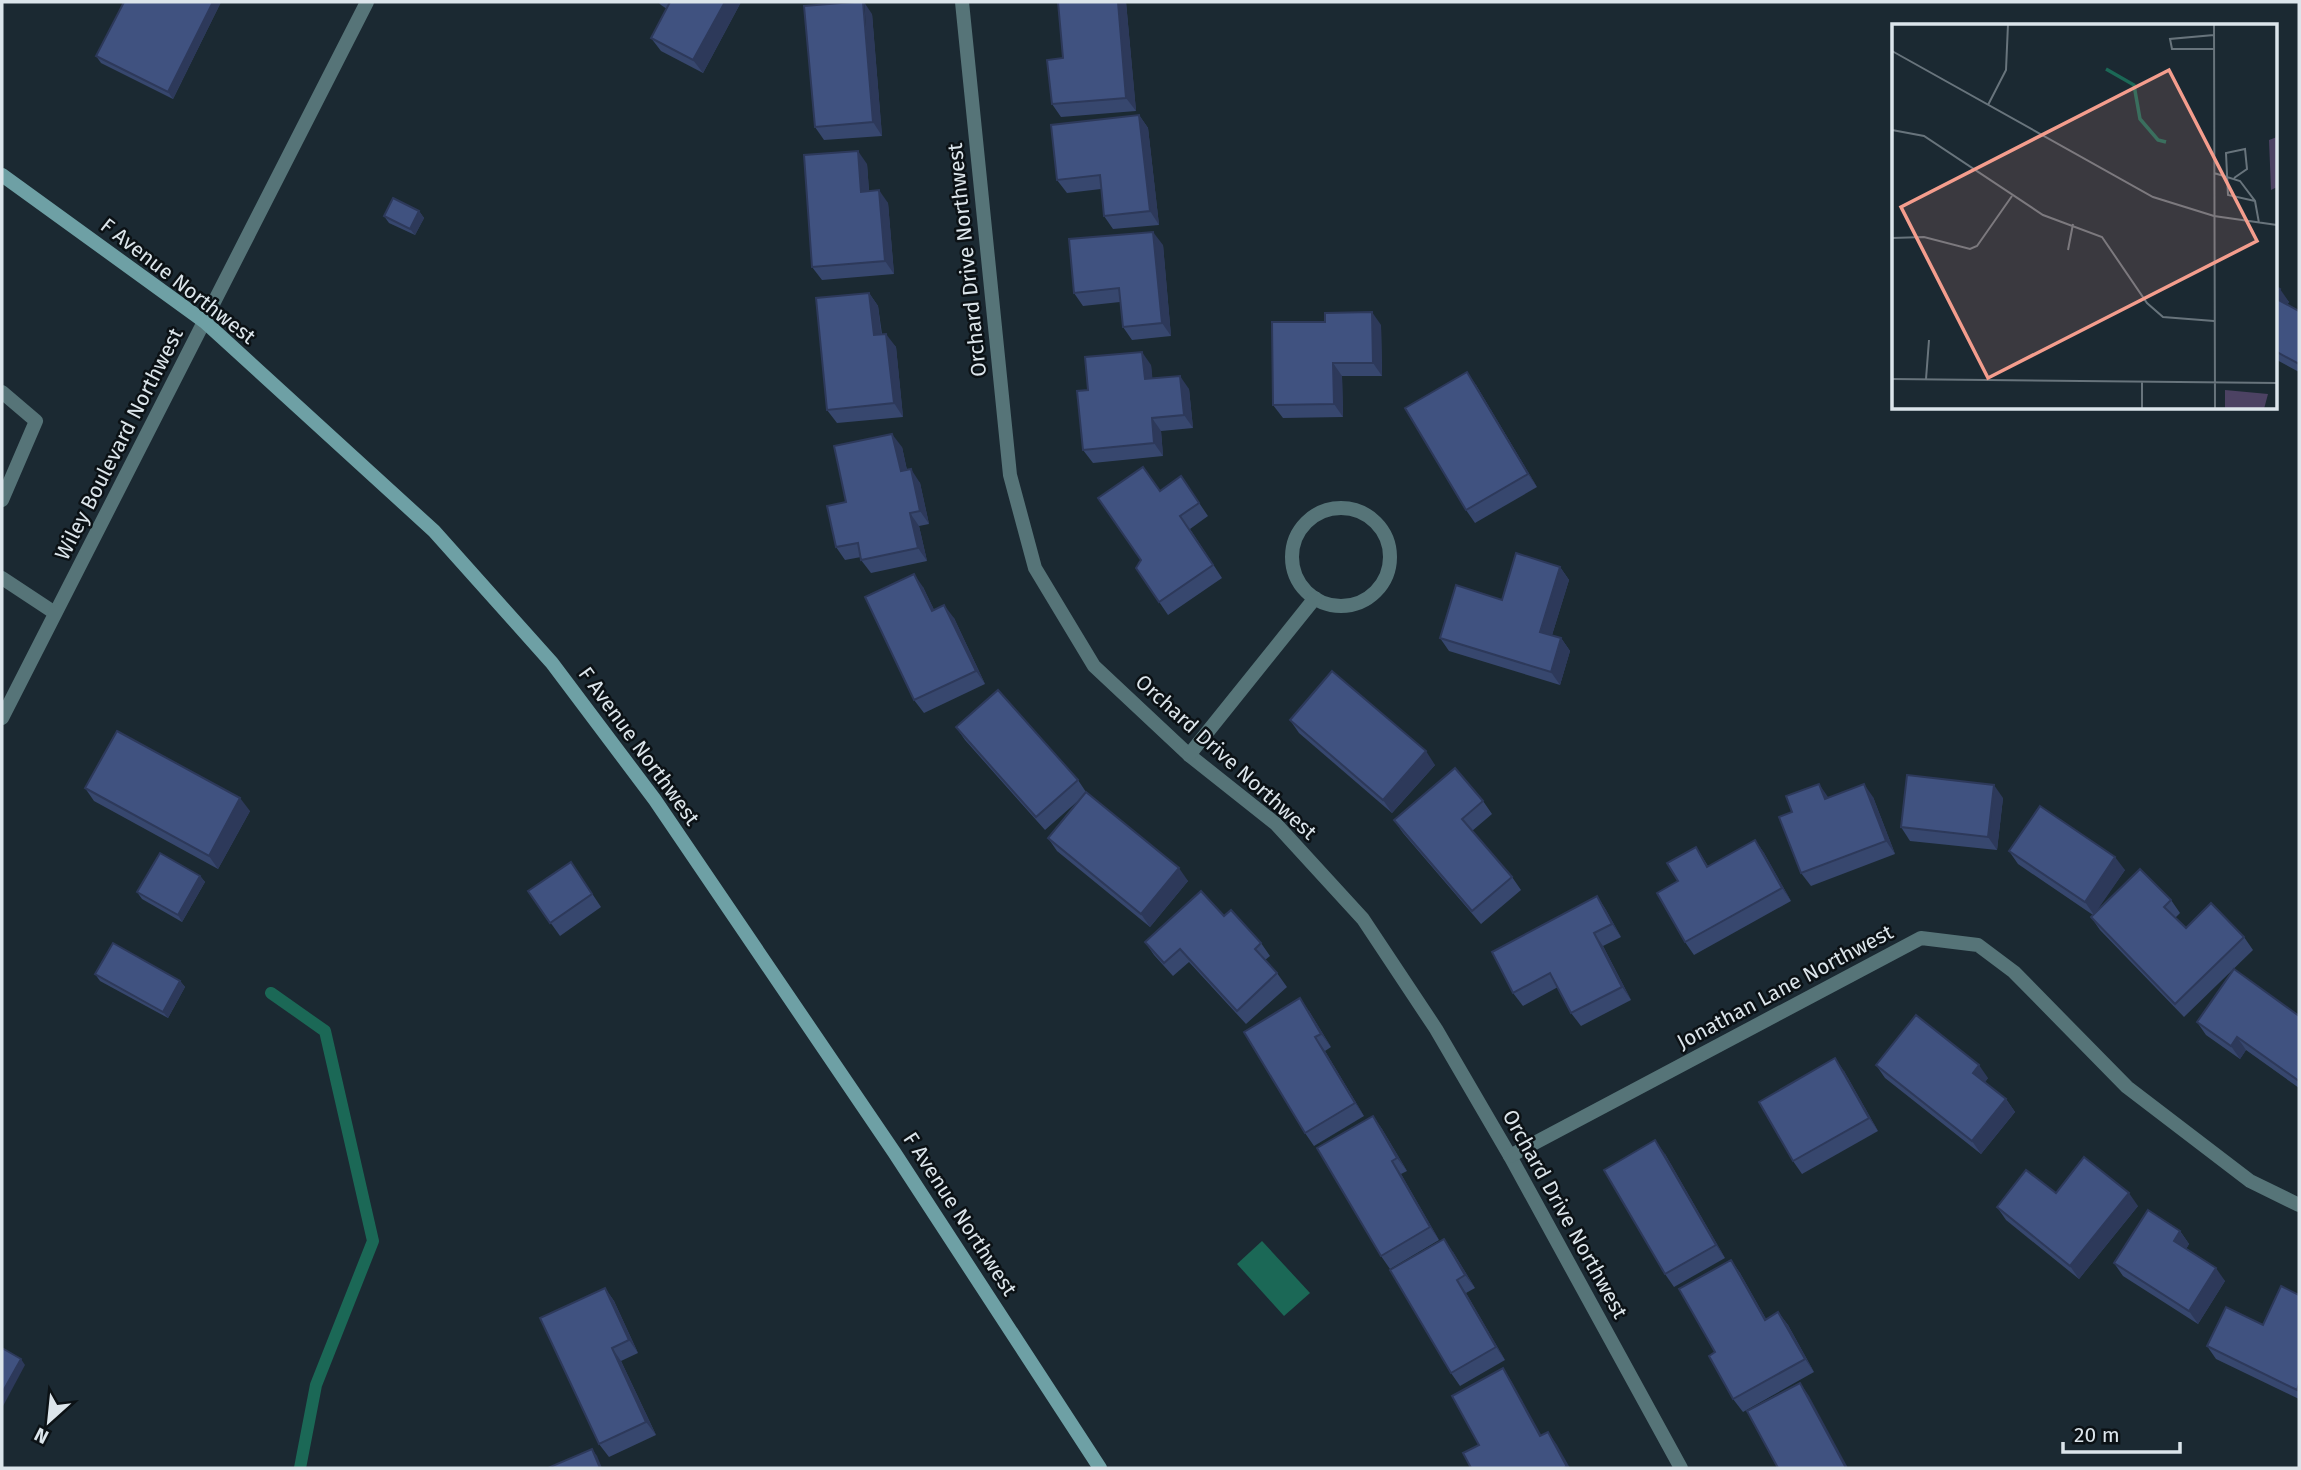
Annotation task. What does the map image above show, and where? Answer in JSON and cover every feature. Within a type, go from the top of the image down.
[{"type":"main road","name":"F Avenue Northwest","points":[[2,175],[205,322],[434,531],[552,663],[655,800],[825,1049],[1100,1468]]},
{"type":"street","name":"Wiley Boulevard Northwest","points":[[2,718],[368,2]]},
{"type":"street","name":"Orchard Drive Northwest","points":[[962,2],[1010,475],[1035,568],[1094,666],[1189,755],[1276,824],[1363,919],[1436,1029],[1510,1156],[1681,1468]]},
{"type":"street","points":[[2,392],[36,421],[2,500]]},
{"type":"street","points":[[1343,507],[1372,519],[1383,531],[1389,546],[1390,563],[1385,579],[1375,592],[1354,603],[1329,604],[1315,598],[1303,587],[1294,573],[1292,557],[1301,528],[1327,509],[1343,507]]},
{"type":"street","points":[[2,578],[55,613]]},
{"type":"street","points":[[1189,755],[1315,598]]},
{"type":"street","name":"Jonathan Lane Northwest","points":[[1510,1156],[1921,938],[1978,945],[2014,972],[2127,1087],[2250,1181],[2299,1205]]},
{"type":"shaded area","points":[[1262,1241],[1310,1293],[1284,1316],[1237,1264]]},
{"type":"building","points":[[124,2],[213,2],[168,92],[96,56]]},
{"type":"building","points":[[670,2],[725,2],[693,60],[651,38]]},
{"type":"building","points":[[863,2],[873,122],[815,127],[804,6]]},
{"type":"building","points":[[1058,2],[1118,2],[1126,98],[1052,104],[1047,60],[1063,58]]},
{"type":"building","points":[[1139,115],[1150,211],[1104,216],[1100,175],[1057,180],[1051,125]]},
{"type":"building","points":[[858,151],[861,192],[879,190],[885,261],[812,267],[804,155]]},
{"type":"building","points":[[393,198],[419,211],[410,229],[384,216]]},
{"type":"building","points":[[1153,232],[1162,323],[1123,327],[1119,288],[1074,293],[1069,239]]},
{"type":"building","points":[[869,293],[874,335],[886,334],[894,403],[827,410],[816,298]]},
{"type":"building","points":[[2276,299],[2299,311],[2299,364],[2276,352]]},
{"type":"building","points":[[1372,312],[1373,363],[1333,363],[1334,404],[1273,405],[1272,322],[1325,322],[1325,313]]},
{"type":"building","points":[[1142,352],[1145,379],[1180,376],[1184,415],[1152,418],[1154,443],[1083,450],[1077,391],[1088,390],[1085,357]]},
{"type":"building","points":[[1467,372],[1528,474],[1466,510],[1405,408]]},
{"type":"building","points":[[892,434],[901,471],[911,469],[920,511],[910,513],[918,548],[861,560],[858,543],[836,547],[827,506],[846,502],[834,446]]},
{"type":"building","points":[[1143,467],[1160,491],[1181,476],[1199,503],[1180,516],[1213,565],[1159,602],[1136,568],[1141,560],[1098,498]]},
{"type":"building","points":[[1516,553],[1560,567],[1540,632],[1561,638],[1551,672],[1440,638],[1456,585],[1502,600]]},
{"type":"building","points":[[914,574],[932,611],[944,605],[976,671],[914,700],[865,597]]},
{"type":"building","points":[[1332,671],[1426,751],[1383,800],[1290,720]]},
{"type":"building","points":[[998,690],[1078,780],[1036,817],[956,727]]},
{"type":"building","points":[[117,731],[240,798],[209,856],[85,788]]},
{"type":"building","points":[[1455,768],[1483,801],[1462,819],[1512,877],[1472,911],[1394,820]]},
{"type":"building","points":[[1907,775],[1994,785],[1988,837],[1901,827]]},
{"type":"building","points":[[1819,784],[1825,799],[1864,784],[1886,841],[1801,873],[1779,817],[1792,812],[1786,796]]},
{"type":"building","points":[[1086,792],[1179,868],[1141,914],[1048,838]]},
{"type":"building","points":[[2040,806],[2115,857],[2085,902],[2009,851]]},
{"type":"building","points":[[1755,840],[1782,888],[1685,942],[1657,893],[1678,881],[1667,863],[1696,847],[1707,867]]},
{"type":"building","points":[[160,853],[200,876],[178,915],[137,892]]},
{"type":"building","points":[[571,862],[592,894],[550,923],[528,891]]},
{"type":"building","points":[[2140,869],[2171,900],[2164,907],[2186,928],[2211,903],[2244,937],[2175,1004],[2091,917]]},
{"type":"building","points":[[1201,891],[1224,916],[1231,910],[1261,943],[1255,949],[1277,973],[1237,1011],[1180,949],[1164,963],[1145,942]]},
{"type":"building","points":[[1597,896],[1612,924],[1594,933],[1622,987],[1571,1013],[1550,973],[1513,993],[1492,952]]},
{"type":"building","points":[[113,943],[180,981],[163,1012],[95,974]]},
{"type":"building","points":[[2234,969],[2299,1016],[2299,1081],[2237,1037],[2231,1046],[2197,1022]]},
{"type":"building","points":[[1300,998],[1321,1034],[1315,1037],[1355,1103],[1305,1133],[1244,1032]]},
{"type":"building","points":[[1916,1015],[1979,1065],[1973,1073],[2006,1099],[1972,1141],[1876,1065]]},
{"type":"building","points":[[1835,1058],[1869,1118],[1793,1161],[1759,1102]]},
{"type":"building","points":[[1373,1116],[1397,1158],[1392,1161],[1430,1227],[1381,1256],[1317,1148]]},
{"type":"building","points":[[1655,1140],[1716,1245],[1665,1274],[1604,1170]]},
{"type":"building","points":[[2084,1157],[2129,1193],[2070,1266],[1997,1207],[2026,1170],[2056,1193]]},
{"type":"building","points":[[2148,1210],[2180,1231],[2174,1241],[2216,1268],[2189,1311],[2114,1263]]},
{"type":"building","points":[[1444,1239],[1465,1275],[1457,1280],[1496,1347],[1451,1373],[1390,1270]]},
{"type":"building","points":[[1731,1260],[1765,1320],[1778,1312],[1805,1359],[1733,1399],[1709,1356],[1715,1352],[1679,1289]]},
{"type":"building","points":[[2281,1286],[2299,1295],[2297,1390],[2207,1346],[2226,1307],[2263,1325]]},
{"type":"building","points":[[605,1288],[629,1340],[612,1348],[646,1422],[599,1444],[540,1318]]},
{"type":"building","points":[[2,1348],[21,1359],[2,1393]]},
{"type":"building","points":[[1503,1368],[1540,1436],[1548,1432],[1567,1467],[1471,1468],[1463,1453],[1479,1445],[1452,1396]]},
{"type":"building","points":[[1800,1383],[1846,1468],[1778,1468],[1747,1411]]},
{"type":"building","points":[[592,1449],[600,1468],[550,1467]]},
{"type":"waterway","points":[[271,993],[325,1031],[373,1241],[316,1385],[300,1468]]}]
